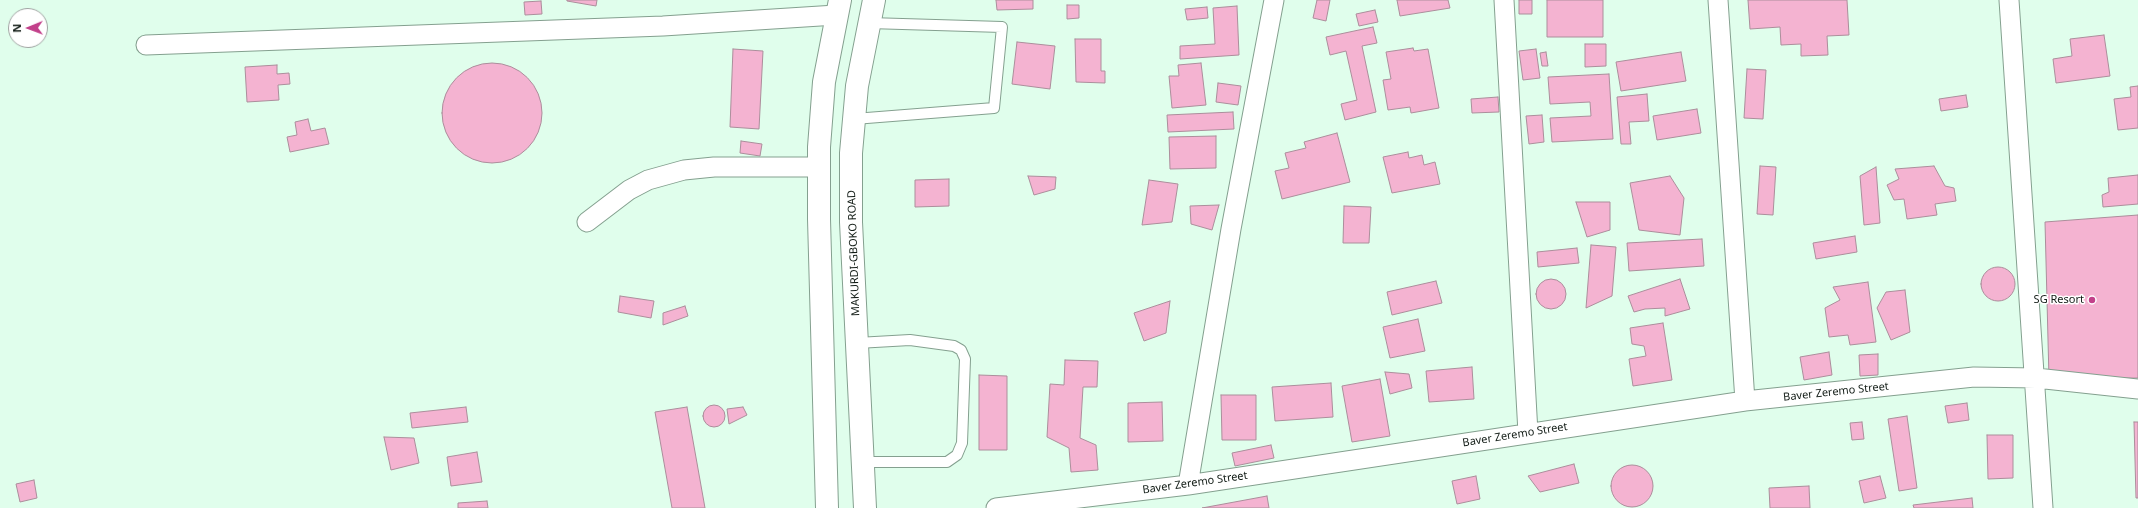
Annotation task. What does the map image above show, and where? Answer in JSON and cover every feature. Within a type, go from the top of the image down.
[{"type":"main road","name":"MAKURDI-GBOKO ROAD","points":[[865,508],[851,222],[851,153],[857,86],[874,0]]},
{"type":"main road","points":[[827,508],[819,157],[824,82],[838,8]]},
{"type":"main road","points":[[819,157],[851,153]]},
{"type":"street","points":[[1188,485],[1230,236],[1274,0]]},
{"type":"street","points":[[1504,0],[1528,433]]},
{"type":"street","points":[[1718,0],[1745,401]]},
{"type":"street","points":[[2009,0],[2019,158],[2036,378],[2043,508]]},
{"type":"street","points":[[146,45],[663,26],[838,8]]},
{"type":"street","points":[[587,222],[629,190],[648,180],[684,170],[819,157]]},
{"type":"street","name":"Baver Zeremo Street","points":[[996,508],[1188,485],[1745,401],[1974,377],[2036,378],[2138,389]]},
{"type":"lane","points":[[854,119],[994,108],[1002,27],[869,23]]},
{"type":"lane","points":[[857,343],[910,340],[954,346],[961,350],[965,359],[962,443],[957,455],[947,462],[863,462]]},
{"type":"building","points":[[567,0],[597,0],[596,6]]},
{"type":"building","points":[[996,0],[1033,0],[1033,9],[997,10]]},
{"type":"building","points":[[1317,0],[1330,0],[1326,21],[1313,18]]},
{"type":"building","points":[[1397,0],[1448,0],[1450,8],[1400,16]]},
{"type":"building","points":[[1519,0],[1532,0],[1532,14],[1519,14]]},
{"type":"building","points":[[1547,0],[1603,0],[1603,37],[1547,37]]},
{"type":"building","points":[[1748,0],[1847,0],[1849,35],[1827,36],[1828,55],[1801,56],[1801,44],[1781,45],[1780,27],[1750,29]]},
{"type":"building","points":[[541,1],[542,14],[525,15],[524,2]]},
{"type":"building","points":[[1067,5],[1079,5],[1079,18],[1067,19]]},
{"type":"building","points":[[1237,6],[1239,55],[1180,59],[1180,46],[1215,44],[1213,8]]},
{"type":"building","points":[[1207,7],[1208,18],[1187,20],[1185,9]]},
{"type":"building","points":[[1375,10],[1378,22],[1359,26],[1356,14]]},
{"type":"building","points":[[1373,27],[1377,43],[1362,46],[1376,112],[1345,120],[1341,104],[1357,100],[1346,51],[1330,55],[1326,37]]},
{"type":"building","points":[[2104,35],[2110,76],[2056,83],[2053,59],[2072,56],[2070,39]]},
{"type":"building","points":[[1075,39],[1101,39],[1101,71],[1105,71],[1105,83],[1076,82]]},
{"type":"building","points":[[1017,42],[1055,46],[1050,89],[1012,84]]},
{"type":"building","points":[[1585,44],[1606,44],[1606,66],[1585,67]]},
{"type":"building","points":[[1413,48],[1414,51],[1428,49],[1439,108],[1411,113],[1410,107],[1388,110],[1383,80],[1391,79],[1386,52]]},
{"type":"building","points":[[733,49],[763,51],[759,129],[730,127]]},
{"type":"building","points":[[1536,49],[1540,78],[1523,80],[1519,51]]},
{"type":"building","points":[[1546,52],[1548,66],[1542,66],[1540,53]]},
{"type":"building","points":[[1681,52],[1686,81],[1621,91],[1616,62]]},
{"type":"building","points":[[492,63],[511,66],[528,77],[539,94],[542,113],[539,132],[528,149],[511,160],[492,163],[473,160],[456,149],[445,132],[442,113],[445,94],[456,77],[473,66]]},
{"type":"building","points":[[1201,63],[1206,105],[1172,108],[1169,76],[1179,76],[1178,65]]},
{"type":"building","points":[[277,65],[277,74],[289,73],[290,84],[278,85],[279,100],[247,102],[245,67]]},
{"type":"building","points":[[1747,69],[1766,70],[1763,119],[1744,118]]},
{"type":"building","points":[[1609,74],[1613,139],[1552,142],[1550,118],[1591,116],[1590,102],[1550,104],[1548,77]]},
{"type":"building","points":[[1218,83],[1241,86],[1238,105],[1216,102]]},
{"type":"building","points":[[2138,86],[2138,128],[2118,130],[2114,99],[2131,97],[2130,87]]},
{"type":"building","points":[[1647,94],[1649,121],[1629,122],[1631,144],[1621,144],[1617,97]]},
{"type":"building","points":[[1966,95],[1968,107],[1941,111],[1939,99]]},
{"type":"building","points":[[1498,97],[1499,112],[1472,113],[1471,99]]},
{"type":"building","points":[[1697,109],[1701,133],[1657,140],[1653,116]]},
{"type":"building","points":[[1233,112],[1234,129],[1168,132],[1167,115]]},
{"type":"building","points":[[1542,115],[1544,142],[1529,144],[1526,116]]},
{"type":"building","points":[[308,119],[311,131],[325,128],[329,144],[290,152],[287,137],[297,135],[295,122]]},
{"type":"building","points":[[1337,133],[1350,182],[1282,199],[1275,171],[1289,168],[1285,153],[1306,148],[1304,142]]},
{"type":"building","points":[[1216,136],[1216,168],[1170,169],[1169,137]]},
{"type":"building","points":[[741,141],[762,144],[760,156],[740,153]]},
{"type":"building","points":[[1408,152],[1409,158],[1422,155],[1424,165],[1435,162],[1440,184],[1392,193],[1383,157]]},
{"type":"building","points":[[1760,166],[1776,167],[1773,215],[1757,214]]},
{"type":"building","points":[[1934,166],[1945,186],[1954,188],[1956,201],[1935,204],[1937,215],[1907,219],[1904,199],[1894,200],[1887,185],[1899,179],[1895,169]]},
{"type":"building","points":[[1876,167],[1880,223],[1864,225],[1860,176]]},
{"type":"building","points":[[2138,175],[2138,204],[2103,207],[2102,195],[2109,192],[2108,178]]},
{"type":"building","points":[[1028,176],[1056,177],[1055,189],[1034,195]]},
{"type":"building","points":[[1670,176],[1684,198],[1680,235],[1639,230],[1630,183]]},
{"type":"building","points":[[949,179],[949,206],[915,207],[915,180]]},
{"type":"building","points":[[1149,180],[1178,184],[1172,222],[1142,225]]},
{"type":"building","points":[[1576,202],[1610,202],[1610,230],[1587,237]]},
{"type":"building","points":[[1219,205],[1212,230],[1191,224],[1190,206]]},
{"type":"building","points":[[1344,206],[1371,207],[1369,243],[1343,243]]},
{"type":"building","name":"SG Resort","points":[[2138,215],[2138,378],[2049,379],[2045,222]]},
{"type":"building","points":[[1855,236],[1857,252],[1816,259],[1813,243]]},
{"type":"building","points":[[1702,239],[1704,266],[1629,271],[1627,243]]},
{"type":"building","points":[[1591,245],[1616,247],[1612,296],[1586,308]]},
{"type":"building","points":[[1577,248],[1579,263],[1538,267],[1537,252]]},
{"type":"building","points":[[1995,267],[2001,267],[2010,272],[2014,278],[2014,290],[2010,296],[2001,301],[1995,301],[1986,296],[1981,287],[1981,281],[1986,272]]},
{"type":"building","points":[[1551,279],[1562,283],[1566,294],[1562,305],[1551,309],[1540,305],[1536,294],[1540,283]]},
{"type":"building","points":[[1680,279],[1690,309],[1665,316],[1665,308],[1645,309],[1634,312],[1628,296]]},
{"type":"building","points":[[1436,281],[1442,303],[1392,315],[1387,292]]},
{"type":"building","points":[[1868,282],[1876,342],[1850,345],[1848,335],[1829,337],[1825,308],[1840,300],[1833,287]]},
{"type":"building","points":[[1905,290],[1910,332],[1891,340],[1877,308],[1886,292]]},
{"type":"building","points":[[620,296],[654,301],[651,318],[618,312]]},
{"type":"building","points":[[1170,301],[1166,333],[1144,341],[1134,313]]},
{"type":"building","points":[[685,306],[688,316],[663,325],[663,313]]},
{"type":"building","points":[[1418,319],[1425,351],[1390,358],[1383,327]]},
{"type":"building","points":[[1663,323],[1672,380],[1633,386],[1629,359],[1646,356],[1644,346],[1632,344],[1630,328]]},
{"type":"building","points":[[1829,352],[1832,375],[1804,380],[1800,357]]},
{"type":"building","points":[[1878,354],[1878,375],[1860,376],[1859,355]]},
{"type":"building","points":[[1065,360],[1098,361],[1097,387],[1083,387],[1080,438],[1096,445],[1098,470],[1071,472],[1069,448],[1047,437],[1050,384],[1064,385]]},
{"type":"building","points":[[1472,367],[1474,399],[1429,402],[1426,371]]},
{"type":"building","points":[[1385,372],[1409,374],[1412,388],[1390,394]]},
{"type":"building","points":[[979,375],[1007,376],[1007,450],[979,450]]},
{"type":"building","points":[[1380,379],[1390,436],[1352,442],[1342,386]]},
{"type":"building","points":[[1331,383],[1333,417],[1275,421],[1272,387]]},
{"type":"building","points":[[1221,395],[1256,395],[1256,440],[1222,440]]},
{"type":"building","points":[[1162,402],[1163,441],[1128,442],[1128,403]]},
{"type":"building","points":[[1967,403],[1969,420],[1948,423],[1945,406]]},
{"type":"building","points":[[714,405],[722,408],[725,416],[722,424],[714,427],[706,424],[703,416],[706,408]]},
{"type":"building","points":[[466,407],[468,422],[412,428],[410,413]]},
{"type":"building","points":[[687,407],[705,508],[672,508],[655,412]]},
{"type":"building","points":[[743,407],[747,415],[729,424],[727,409]]},
{"type":"building","points":[[1907,416],[1917,488],[1899,491],[1888,419]]},
{"type":"building","points":[[1862,422],[1864,439],[1852,440],[1850,423]]},
{"type":"building","points":[[2134,422],[2138,422],[2138,498],[2136,498]]},
{"type":"building","points":[[1987,435],[2013,435],[2013,478],[1988,479]]},
{"type":"building","points":[[384,437],[414,438],[419,463],[391,470]]},
{"type":"building","points":[[1271,445],[1274,458],[1235,466],[1232,453]]},
{"type":"building","points":[[477,452],[482,482],[451,486],[447,457]]},
{"type":"building","points":[[1574,464],[1579,483],[1540,492],[1528,476]]},
{"type":"building","points":[[1632,465],[1647,471],[1653,486],[1647,501],[1632,507],[1617,501],[1611,486],[1617,471]]},
{"type":"building","points":[[1476,476],[1480,499],[1457,504],[1452,481]]},
{"type":"building","points":[[1880,476],[1886,498],[1864,503],[1859,481]]},
{"type":"building","points":[[34,480],[37,498],[20,502],[16,484]]},
{"type":"building","points":[[1809,486],[1810,508],[1770,508],[1769,488]]},
{"type":"building","points":[[1267,496],[1269,508],[1202,508]]},
{"type":"building","points":[[1972,498],[1973,508],[1914,508],[1913,505]]},
{"type":"building","points":[[487,501],[488,508],[458,508],[458,503]]},
{"type":"place","name":"SG Resort","points":[[2092,300]]}]
